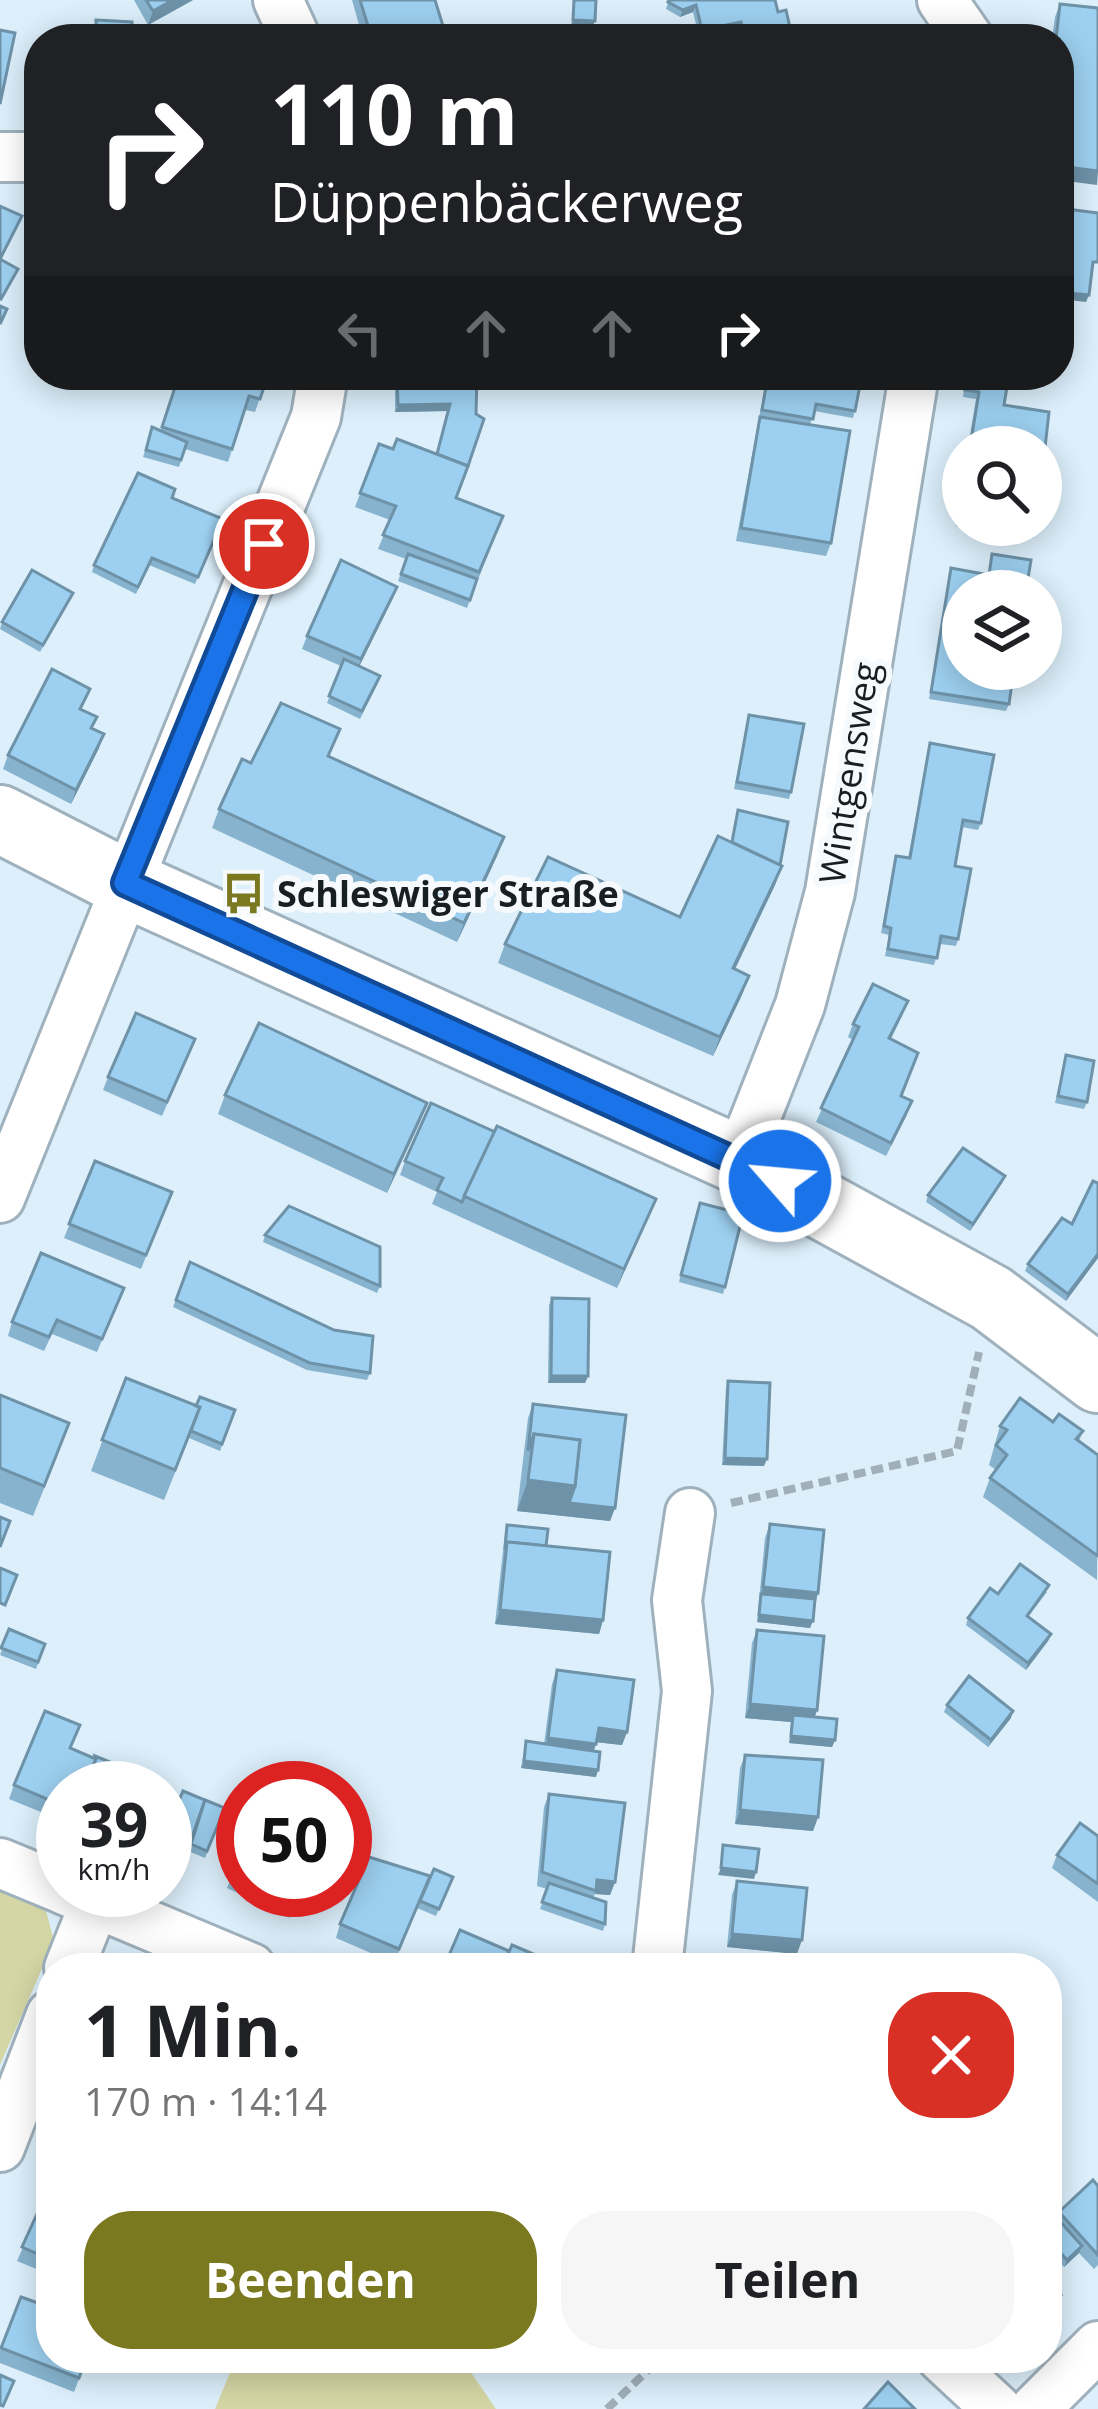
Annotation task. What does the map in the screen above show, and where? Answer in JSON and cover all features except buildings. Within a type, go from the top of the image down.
[{"type":"main road","points":[[0,819],[125,883],[739,1160],[991,1298],[1098,1379]]},
{"type":"street","points":[[0,1198],[316,417],[320,390]]},
{"type":"street","name":"Wintgensweg","points":[[739,1160],[800,1005],[830,892],[912,390]]},
{"type":"street","points":[[659,1953],[687,1691],[677,1600],[690,1513]]},
{"type":"street","points":[[0,1863],[36,1878]]},
{"type":"street","points":[[71,1953],[73,1917]]},
{"type":"street","points":[[129,1917],[215,1953]]},
{"type":"street","points":[[5,2118],[36,2049]]},
{"type":"street","points":[[1035,2409],[1098,2346]]},
{"type":"street","points":[[958,2373],[997,2409]]},
{"type":"path","points":[[690,1513],[957,1451],[991,1298]]},
{"type":"path","points":[[607,2409],[646,2373]]},
{"type":"green space","points":[[0,1888],[36,1903],[36,1917],[48,1917],[54,1941],[49,1953],[36,1953],[36,1982],[0,2065]]},
{"type":"green space","points":[[230,2373],[471,2373],[496,2409],[215,2409]]},
{"type":"place","name":"Schleswiger Straße","points":[[243,894]]},
{"type":"route","points":[[264,544],[125,883],[780,1181]]}]
